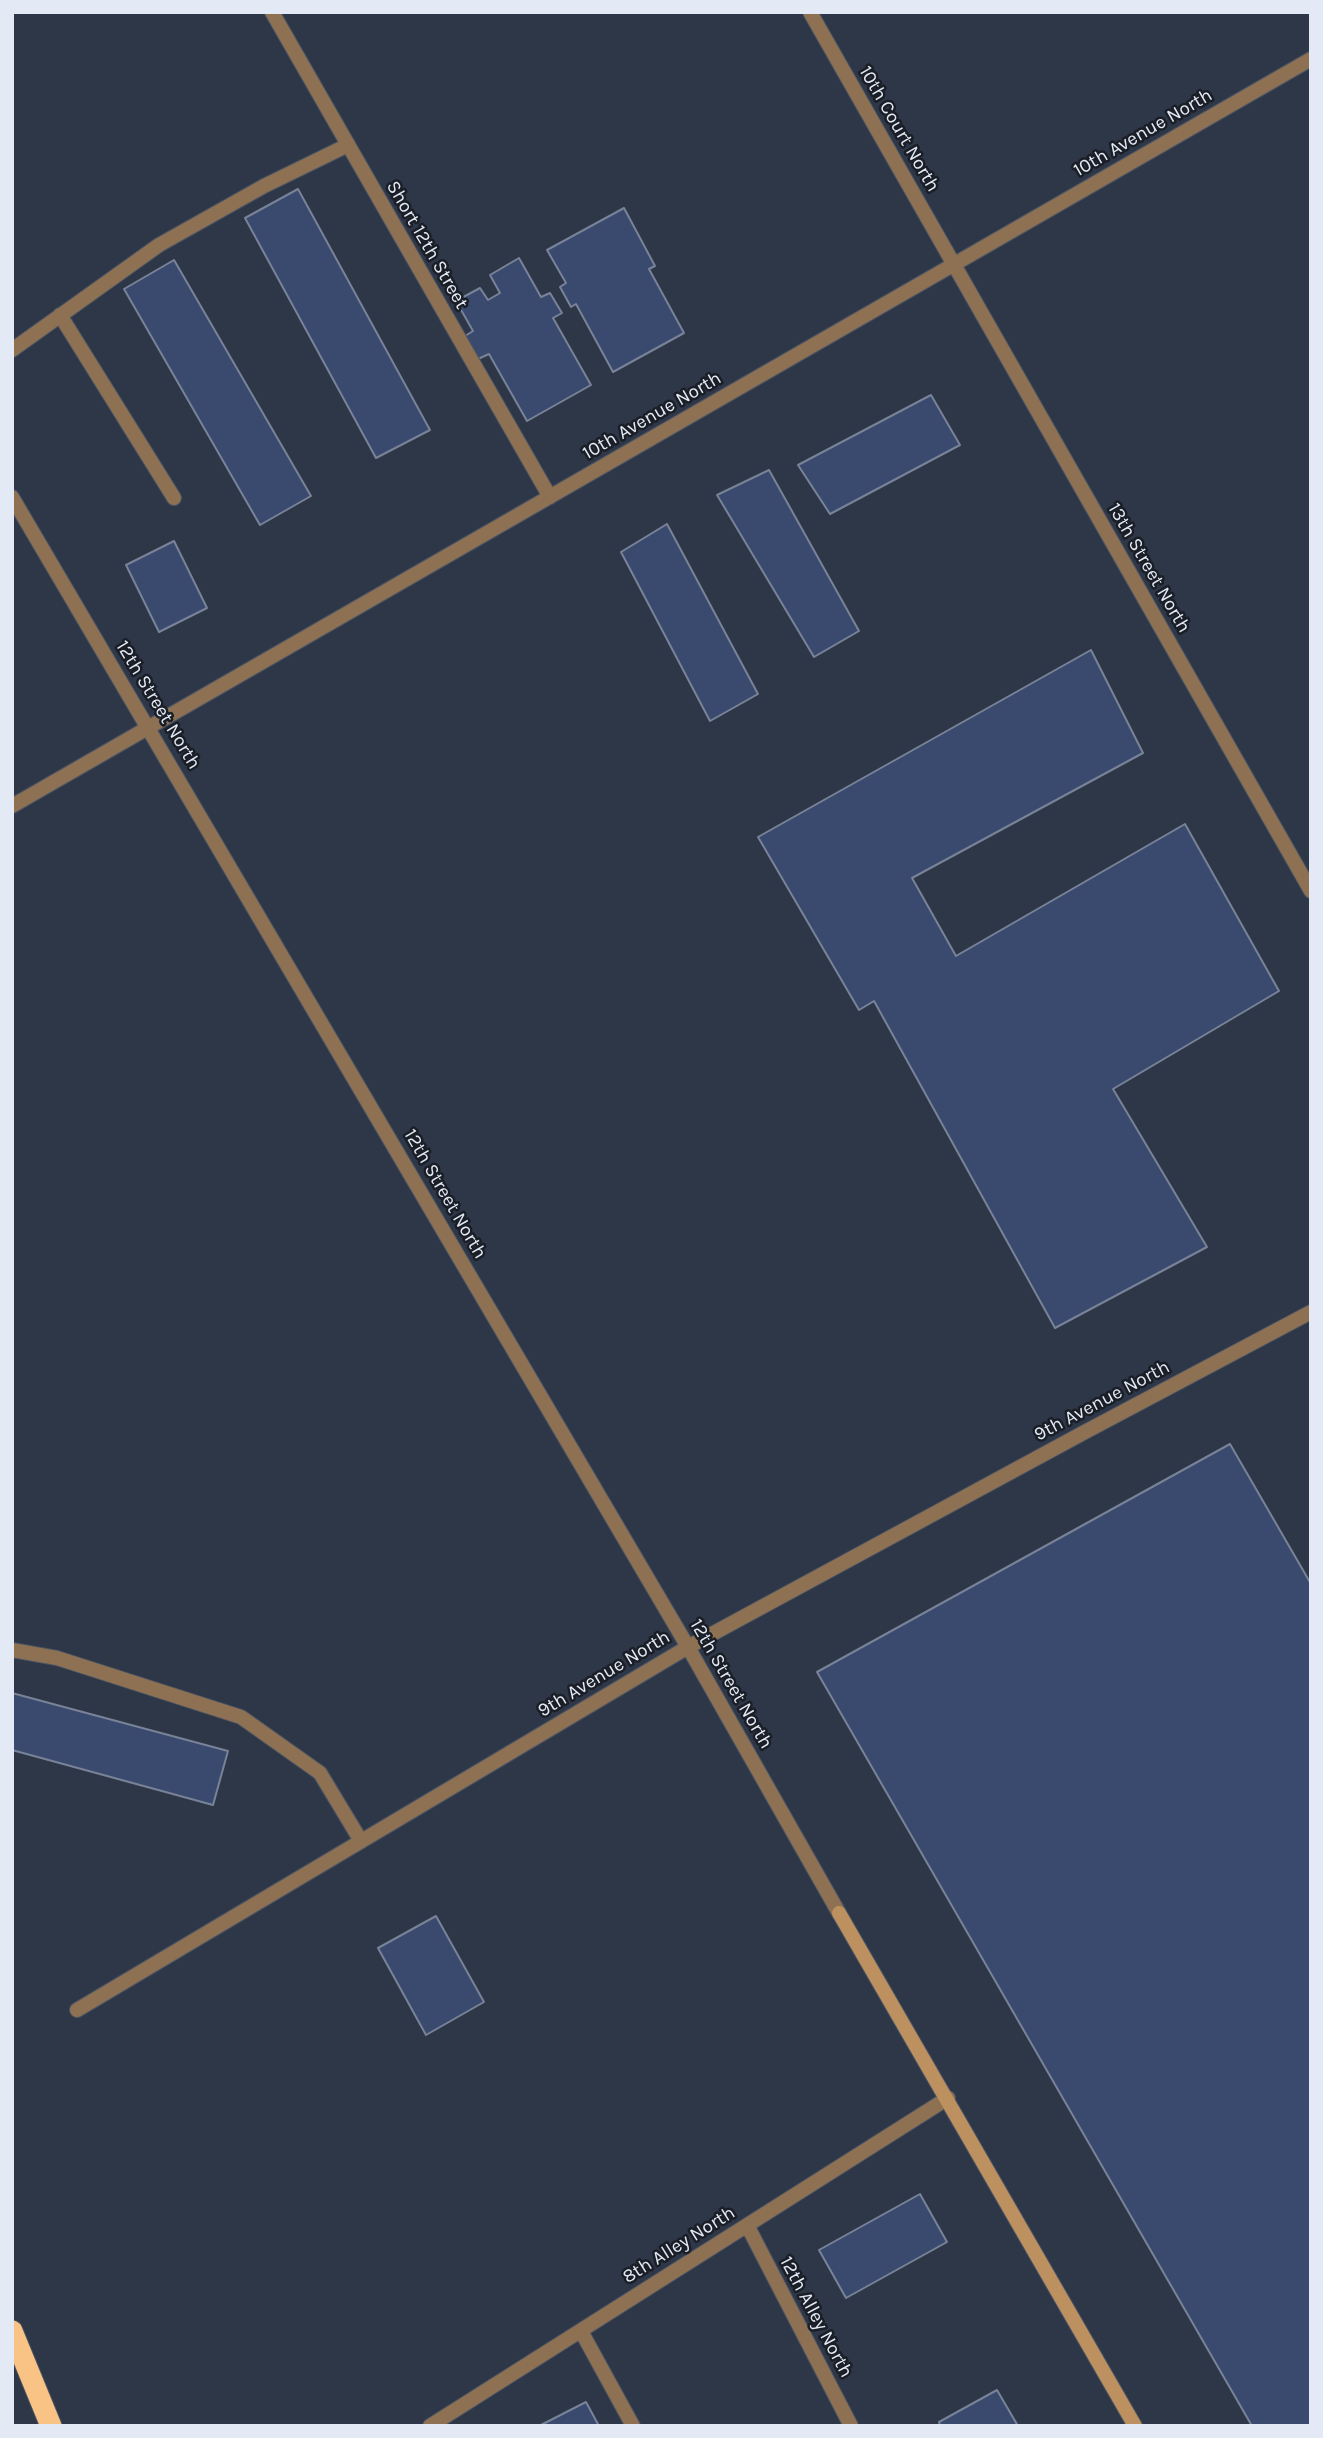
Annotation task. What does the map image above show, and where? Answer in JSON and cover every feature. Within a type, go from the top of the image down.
[{"type":"highway","points":[[12,2331],[51,2426]]},
{"type":"street","name":"Short 12th Street","points":[[272,12],[550,497]]},
{"type":"street","name":"10th Court North","points":[[810,12],[955,264]]},
{"type":"street","name":"10th Avenue North","points":[[12,806],[1311,59]]},
{"type":"street","points":[[12,350],[159,245],[264,186],[348,145]]},
{"type":"street","name":"13th Street North","points":[[955,264],[1311,891]]},
{"type":"street","points":[[60,315],[174,498]]},
{"type":"street","name":"12th Street North","points":[[12,497],[688,1647],[948,2098]]},
{"type":"street","name":"9th Avenue North","points":[[77,2010],[688,1647],[1311,1312]]},
{"type":"street","points":[[12,1650],[57,1658],[241,1717],[320,1773],[361,1841]]},
{"type":"street","points":[[948,2098],[1135,2426]]},
{"type":"street","name":"8th Alley North","points":[[430,2426],[948,2098]]},
{"type":"street","name":"12th Alley North","points":[[747,2225],[851,2426]]},
{"type":"street","points":[[580,2331],[633,2426]]},
{"type":"building","points":[[298,189],[430,430],[376,458],[245,218]]},
{"type":"building","points":[[624,208],[655,266],[649,269],[684,333],[613,372],[576,304],[571,307],[560,287],[566,283],[547,250]]},
{"type":"building","points":[[519,258],[541,297],[550,293],[562,313],[553,318],[591,385],[527,421],[489,354],[478,359],[465,336],[473,331],[456,301],[480,288],[488,300],[500,293],[490,275]]},
{"type":"building","points":[[174,260],[311,496],[260,525],[124,289]]},
{"type":"building","points":[[931,395],[960,445],[830,514],[798,465]]},
{"type":"building","points":[[769,470],[859,631],[814,657],[717,495]]},
{"type":"building","points":[[667,524],[758,694],[710,721],[621,552]]},
{"type":"building","points":[[174,541],[207,608],[159,632],[126,565]]},
{"type":"building","points":[[1091,650],[1143,753],[912,878],[956,956],[1185,824],[1279,991],[1113,1089],[1207,1247],[1055,1328],[874,1001],[859,1010],[758,837]]},
{"type":"building","points":[[1230,1444],[1311,1584],[1311,2426],[1252,2426],[817,1672]]},
{"type":"building","points":[[12,1693],[228,1751],[213,1805],[12,1750]]},
{"type":"building","points":[[436,1916],[484,2002],[426,2035],[378,1948]]},
{"type":"building","points":[[920,2194],[947,2242],[846,2298],[819,2250]]},
{"type":"building","points":[[997,2390],[1018,2426],[940,2426],[939,2422]]},
{"type":"building","points":[[586,2402],[599,2426],[539,2426]]}]
